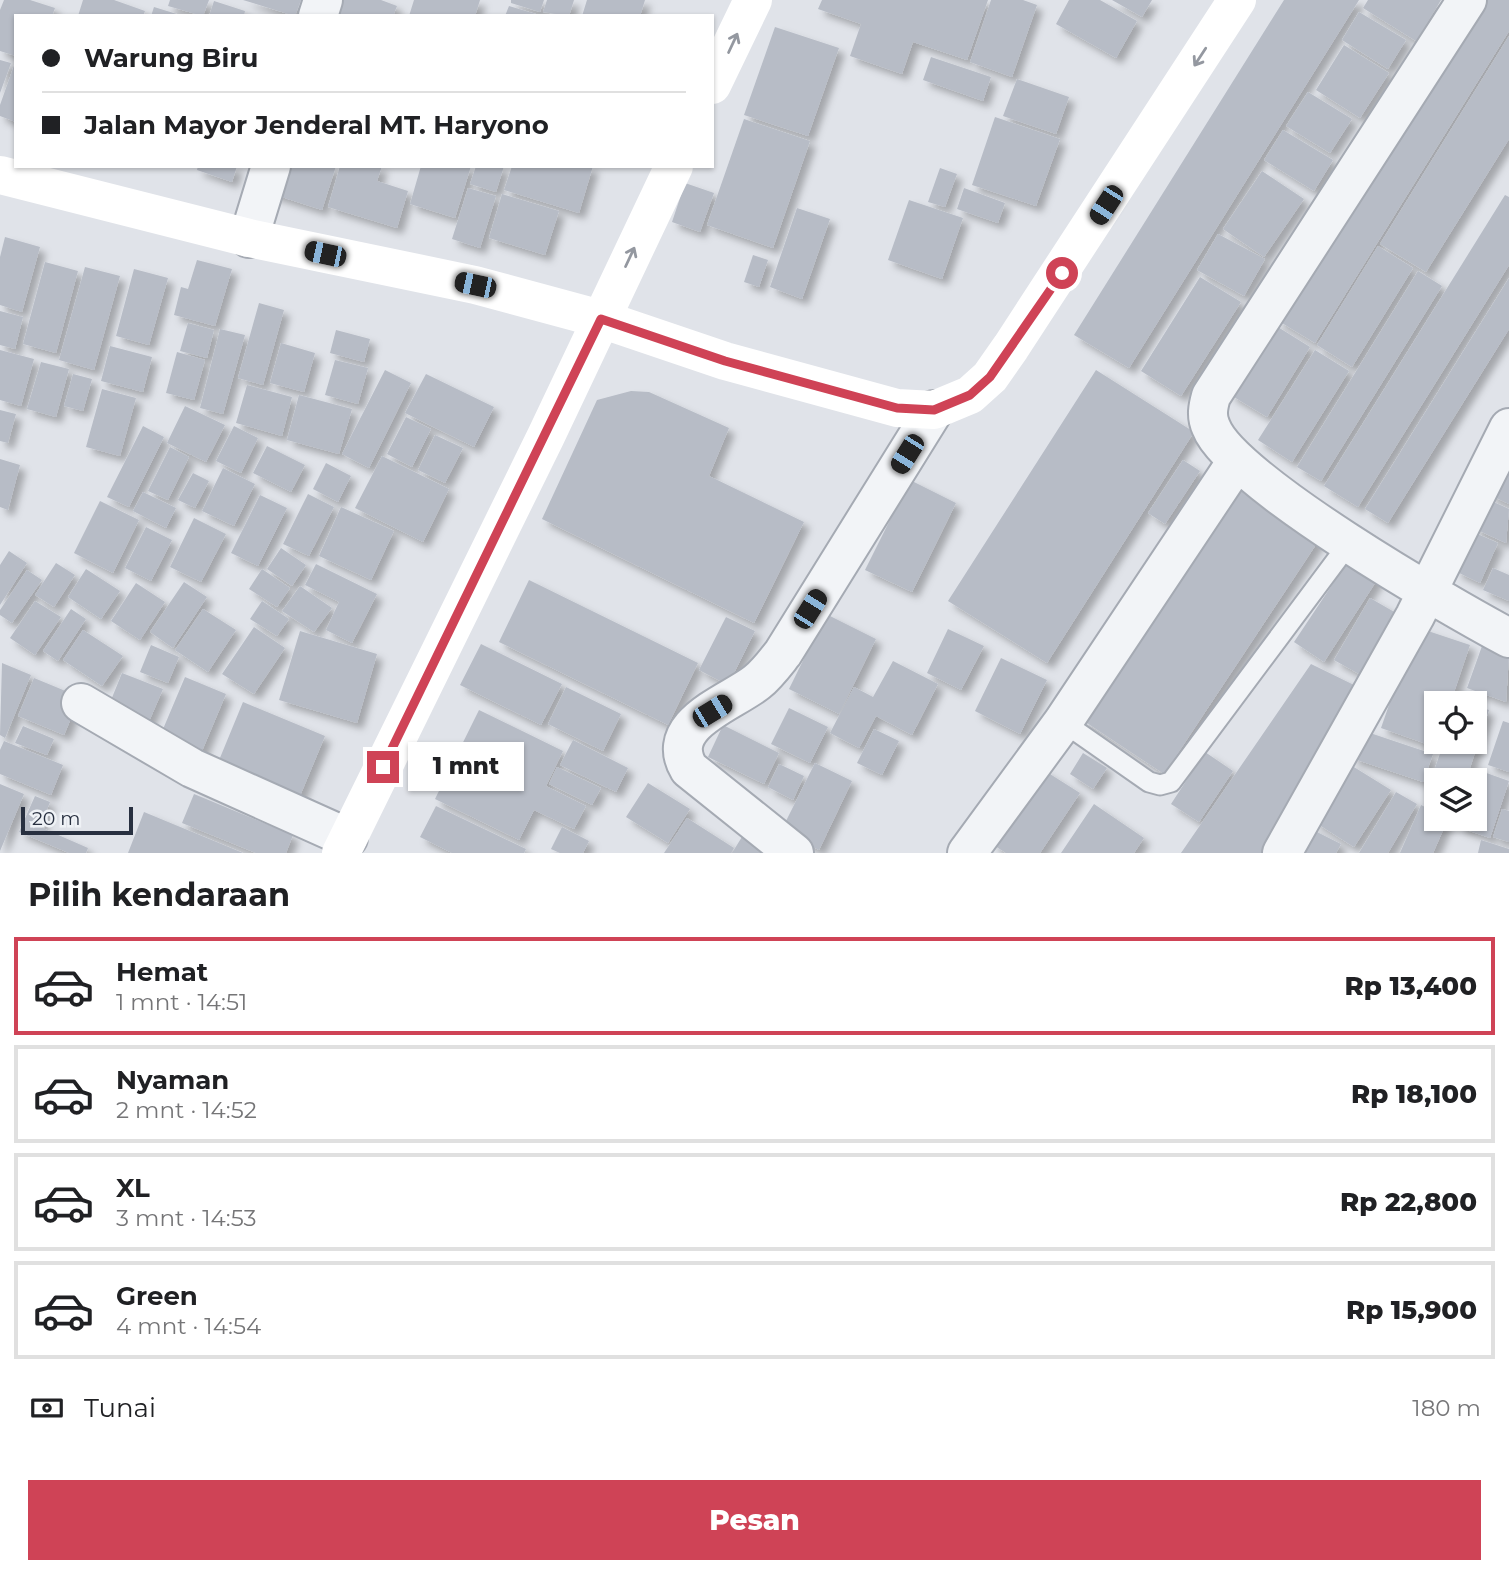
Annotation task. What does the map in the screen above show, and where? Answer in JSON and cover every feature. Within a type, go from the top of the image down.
[{"type":"main road","points":[[714,81],[753,0]]},
{"type":"main road","points":[[0,175],[249,238],[475,285],[601,319],[725,361],[844,394],[897,408],[934,410],[970,395],[990,377],[1237,0]]},
{"type":"main road","points":[[344,846],[673,168]]},
{"type":"street","points":[[1467,0],[1211,396],[1208,406],[1211,428],[1237,461],[1426,593],[1509,638]]},
{"type":"street","points":[[249,238],[270,168]]},
{"type":"street","points":[[794,853],[689,769],[683,760],[682,742],[701,718],[758,681],[783,653],[934,410]]},
{"type":"street","points":[[1282,853],[1426,593],[1509,428]]},
{"type":"street","points":[[967,853],[1063,722],[1237,461]]},
{"type":"street","points":[[81,703],[192,768],[344,846]]},
{"type":"lane","points":[[1063,722],[1149,782],[1160,785],[1171,782],[1350,542]]},
{"type":"building","points":[[4,0],[30,0],[55,8],[53,14],[14,14],[14,55],[0,51],[0,10]]},
{"type":"building","points":[[83,0],[114,0],[145,11],[144,14],[79,14]]},
{"type":"building","points":[[170,0],[209,0],[204,14],[168,6]]},
{"type":"building","points":[[243,0],[301,0],[296,14]]},
{"type":"building","points":[[337,0],[381,0],[397,6],[394,14],[332,14]]},
{"type":"building","points":[[414,0],[480,0],[476,14],[410,14]]},
{"type":"building","points":[[511,0],[544,0],[540,12],[511,3]]},
{"type":"building","points":[[547,0],[574,0],[570,14],[543,12]]},
{"type":"building","points":[[587,0],[645,0],[641,14],[583,14]]},
{"type":"building","points":[[822,0],[988,0],[967,60],[913,42],[902,74],[850,56],[861,24],[818,9]]},
{"type":"building","points":[[991,0],[1023,0],[1037,5],[1012,77],[970,62]]},
{"type":"building","points":[[1069,0],[1100,0],[1137,21],[1116,58],[1056,24]]},
{"type":"building","points":[[1112,0],[1152,0],[1142,17]]},
{"type":"building","points":[[1284,0],[1359,0],[1129,368],[1074,335]]},
{"type":"building","points":[[1368,0],[1441,0],[1416,41],[1363,8]]},
{"type":"building","points":[[1476,0],[1509,0],[1509,31],[1315,343],[1277,320]]},
{"type":"building","points":[[214,1],[245,11],[244,14],[210,14]]},
{"type":"building","points":[[509,6],[536,14],[506,14]]},
{"type":"building","points":[[154,7],[177,14],[152,14]]},
{"type":"building","points":[[1359,12],[1406,40],[1388,69],[1342,40]]},
{"type":"building","points":[[775,27],[839,48],[808,136],[744,115]]},
{"type":"building","points":[[1509,36],[1509,139],[1426,272],[1380,244]]},
{"type":"building","points":[[1344,45],[1389,73],[1360,118],[1316,90]]},
{"type":"building","points":[[931,57],[991,77],[983,101],[923,80]]},
{"type":"building","points":[[0,60],[11,63],[0,93]]},
{"type":"building","points":[[14,66],[14,121],[0,116],[0,105]]},
{"type":"building","points":[[1017,79],[1069,97],[1056,134],[1003,116]]},
{"type":"building","points":[[1308,92],[1352,119],[1330,153],[1286,126]]},
{"type":"building","points":[[995,117],[1060,139],[1036,206],[972,185]]},
{"type":"building","points":[[744,119],[810,141],[773,248],[707,225]]},
{"type":"building","points":[[1283,130],[1333,160],[1314,191],[1264,160]]},
{"type":"building","points":[[198,168],[236,168],[232,182]]},
{"type":"building","points":[[276,168],[335,168],[322,210],[269,193]]},
{"type":"building","points":[[339,168],[381,168],[377,181],[408,191],[397,228],[328,207]]},
{"type":"building","points":[[420,168],[470,168],[455,218],[410,204]]},
{"type":"building","points":[[475,168],[503,168],[496,192],[470,184]]},
{"type":"building","points":[[511,168],[592,168],[579,213],[504,190]]},
{"type":"building","points":[[940,168],[957,174],[945,207],[928,202]]},
{"type":"building","points":[[1262,171],[1304,199],[1264,257],[1223,229]]},
{"type":"building","points":[[685,183],[714,193],[700,232],[672,222]]},
{"type":"building","points":[[468,188],[496,196],[480,248],[452,239]]},
{"type":"building","points":[[964,188],[1005,203],[998,223],[957,209]]},
{"type":"building","points":[[502,194],[559,211],[545,255],[489,238]]},
{"type":"building","points":[[1505,195],[1509,197],[1509,265],[1358,507],[1324,486]]},
{"type":"building","points":[[909,200],[963,218],[942,279],[888,260]]},
{"type":"building","points":[[797,208],[830,219],[802,299],[770,287]]},
{"type":"building","points":[[1218,234],[1265,259],[1244,296],[1197,270]]},
{"type":"building","points":[[5,237],[40,247],[22,312],[0,305],[0,257]]},
{"type":"building","points":[[1378,246],[1413,268],[1352,367],[1317,345]]},
{"type":"building","points":[[753,255],[768,260],[759,287],[744,282]]},
{"type":"building","points":[[197,260],[232,269],[215,326],[174,315],[181,287],[188,289]]},
{"type":"building","points":[[45,262],[78,271],[56,353],[23,344]]},
{"type":"building","points":[[85,267],[120,276],[94,370],[59,360]]},
{"type":"building","points":[[134,269],[168,278],[149,345],[116,336]]},
{"type":"building","points":[[1418,271],[1442,286],[1321,481],[1297,467]]},
{"type":"building","points":[[1200,277],[1241,302],[1181,396],[1141,371]]},
{"type":"building","points":[[1509,278],[1509,329],[1388,523],[1365,509]]},
{"type":"building","points":[[259,303],[284,310],[263,385],[238,378]]},
{"type":"building","points":[[0,311],[23,317],[15,349],[0,345]]},
{"type":"building","points":[[188,323],[214,330],[207,358],[180,351]]},
{"type":"building","points":[[1273,324],[1310,347],[1267,417],[1229,394]]},
{"type":"building","points":[[220,329],[245,335],[223,414],[200,408]]},
{"type":"building","points":[[336,330],[370,339],[364,362],[330,353]]},
{"type":"building","points":[[281,343],[315,353],[304,392],[270,383]]},
{"type":"building","points":[[110,346],[152,357],[143,392],[101,381]]},
{"type":"building","points":[[0,350],[34,359],[21,406],[0,400]]},
{"type":"building","points":[[1315,350],[1349,371],[1292,462],[1258,440]]},
{"type":"building","points":[[177,352],[205,360],[194,400],[166,393]]},
{"type":"building","points":[[335,360],[368,368],[358,404],[325,395]]},
{"type":"building","points":[[41,362],[69,369],[56,417],[27,409]]},
{"type":"building","points":[[385,370],[411,383],[369,468],[342,454]]},
{"type":"building","points":[[1096,370],[1194,432],[1047,663],[948,601]]},
{"type":"building","points":[[73,374],[92,379],[83,411],[64,406]]},
{"type":"building","points":[[426,374],[494,407],[474,447],[405,413]]},
{"type":"building","points":[[247,385],[292,397],[282,436],[236,423]]},
{"type":"building","points":[[102,389],[136,398],[120,456],[86,447]]},
{"type":"building","points":[[631,391],[649,392],[729,428],[709,476],[804,522],[754,623],[542,519],[597,400]]},
{"type":"building","points":[[299,395],[352,409],[339,454],[287,440]]},
{"type":"building","points":[[185,406],[225,425],[206,462],[167,443]]},
{"type":"building","points":[[0,410],[16,414],[8,443],[0,441]]},
{"type":"building","points":[[406,417],[431,429],[412,467],[387,454]]},
{"type":"building","points":[[143,426],[164,437],[129,507],[107,497]]},
{"type":"building","points":[[234,426],[258,438],[241,473],[216,461]]},
{"type":"building","points":[[435,435],[463,448],[445,483],[418,470]]},
{"type":"building","points":[[267,446],[305,465],[291,492],[253,473]]},
{"type":"building","points":[[170,447],[189,457],[168,500],[148,491]]},
{"type":"building","points":[[382,456],[449,489],[423,542],[355,508]]},
{"type":"building","points":[[1509,457],[1509,504],[1488,494]]},
{"type":"building","points":[[0,459],[20,465],[8,510],[0,507]]},
{"type":"building","points":[[1183,460],[1200,471],[1165,524],[1148,513]]},
{"type":"building","points":[[326,463],[351,476],[338,502],[313,489]]},
{"type":"building","points":[[223,468],[255,484],[234,526],[202,511]]},
{"type":"building","points":[[193,473],[209,481],[195,508],[178,500]]},
{"type":"building","points":[[910,480],[956,503],[912,592],[865,570]]},
{"type":"building","points":[[1240,480],[1323,534],[1164,774],[1081,719]]},
{"type":"building","points":[[143,492],[176,508],[166,528],[133,511]]},
{"type":"building","points":[[308,494],[334,507],[309,556],[283,544]]},
{"type":"building","points":[[260,495],[287,508],[258,566],[231,553]]},
{"type":"building","points":[[1487,499],[1509,509],[1506,543],[1473,528]]},
{"type":"building","points":[[100,501],[139,520],[113,573],[74,553]]},
{"type":"building","points":[[341,507],[394,531],[371,580],[319,556]]},
{"type":"building","points":[[194,518],[226,534],[201,582],[170,567]]},
{"type":"building","points":[[146,527],[172,540],[151,581],[125,568]]},
{"type":"building","points":[[1473,532],[1498,543],[1480,583],[1455,571]]},
{"type":"building","points":[[281,548],[306,565],[292,586],[267,569]]},
{"type":"building","points":[[9,551],[27,563],[0,605],[0,565]]},
{"type":"building","points":[[1350,558],[1379,577],[1324,662],[1294,642]]},
{"type":"building","points":[[56,563],[75,575],[54,607],[35,595]]},
{"type":"building","points":[[316,564],[377,594],[352,643],[326,630],[339,602],[305,585]]},
{"type":"building","points":[[1493,568],[1509,575],[1509,601],[1483,590]]},
{"type":"building","points":[[86,569],[120,591],[101,619],[68,597]]},
{"type":"building","points":[[262,569],[290,588],[277,607],[249,589]]},
{"type":"building","points":[[27,570],[42,580],[12,623],[0,615],[0,610]]},
{"type":"building","points":[[529,580],[698,663],[668,725],[499,642]]},
{"type":"building","points":[[184,582],[207,597],[173,648],[150,632]]},
{"type":"building","points":[[136,583],[165,602],[140,640],[111,621]]},
{"type":"building","points":[[300,586],[332,608],[314,632],[282,611]]},
{"type":"building","points":[[1370,598],[1403,617],[1368,679],[1334,660]]},
{"type":"building","points":[[35,601],[61,617],[35,655],[10,638]]},
{"type":"building","points":[[262,601],[289,619],[277,636],[250,619]]},
{"type":"building","points":[[71,609],[86,619],[58,661],[43,651]]},
{"type":"building","points":[[203,609],[236,630],[208,672],[175,650]]},
{"type":"building","points":[[826,614],[876,639],[839,714],[789,689]]},
{"type":"building","points":[[726,617],[755,631],[728,685],[699,670]]},
{"type":"building","points":[[254,627],[285,648],[254,694],[222,674]]},
{"type":"building","points":[[1416,627],[1470,645],[1454,691],[1424,691],[1424,743],[1381,728]]},
{"type":"building","points":[[948,629],[984,646],[961,690],[927,673]]},
{"type":"building","points":[[83,630],[123,656],[102,686],[63,660]]},
{"type":"building","points":[[300,631],[377,654],[357,723],[279,700]]},
{"type":"building","points":[[481,644],[562,684],[541,725],[460,685]]},
{"type":"building","points":[[151,645],[179,657],[168,683],[140,672]]},
{"type":"building","points":[[1482,646],[1509,655],[1506,702],[1487,695],[1487,691],[1467,688]]},
{"type":"building","points":[[1001,658],[1047,680],[1020,734],[975,711]]},
{"type":"building","points":[[893,661],[938,684],[912,735],[876,716],[859,748],[830,733],[854,687],[873,697]]},
{"type":"building","points":[[2,663],[31,675],[5,738],[0,735]]},
{"type":"building","points":[[1311,664],[1354,685],[1271,853],[1181,853]]},
{"type":"building","points":[[122,673],[163,689],[147,726],[107,710]]},
{"type":"building","points":[[185,677],[226,694],[199,758],[158,741]]},
{"type":"building","points":[[34,678],[80,697],[64,735],[18,716]]},
{"type":"building","points":[[566,687],[621,714],[603,751],[548,724]]},
{"type":"building","points":[[243,702],[325,736],[297,803],[215,770]]},
{"type":"building","points":[[789,708],[828,727],[810,763],[771,744]]},
{"type":"building","points":[[479,710],[563,751],[546,786],[586,806],[574,829],[534,810],[519,840],[435,799]]},
{"type":"building","points":[[1503,721],[1509,723],[1509,772],[1488,765]]},
{"type":"building","points":[[723,725],[779,753],[764,784],[708,757]]},
{"type":"building","points":[[23,726],[54,739],[47,755],[15,743]]},
{"type":"building","points":[[874,729],[899,741],[882,775],[857,763]]},
{"type":"building","points":[[1361,730],[1424,751],[1424,754],[1433,754],[1428,768],[1424,768],[1423,782],[1351,758]]},
{"type":"building","points":[[573,740],[628,768],[616,792],[560,765]]},
{"type":"building","points":[[4,741],[63,765],[51,795],[0,774],[0,750]]},
{"type":"building","points":[[1205,752],[1233,771],[1199,822],[1171,804]]},
{"type":"building","points":[[1083,753],[1107,768],[1093,789],[1070,774]]},
{"type":"building","points":[[1440,754],[1475,754],[1470,768],[1435,768]]},
{"type":"building","points":[[815,763],[852,781],[819,850],[781,831]]},
{"type":"building","points":[[779,764],[804,776],[793,800],[768,787]]},
{"type":"building","points":[[1349,764],[1391,790],[1354,847],[1313,821]]},
{"type":"building","points":[[557,767],[601,788],[592,805],[549,784]]},
{"type":"building","points":[[1042,769],[1080,793],[1040,853],[1006,853],[992,844]]},
{"type":"building","points":[[1487,773],[1509,781],[1490,838],[1470,831],[1487,831]]},
{"type":"building","points":[[648,783],[690,809],[668,843],[626,817]]},
{"type":"building","points":[[0,784],[24,794],[0,851]]},
{"type":"building","points":[[1396,792],[1417,804],[1388,853],[1359,853]]},
{"type":"building","points":[[194,794],[293,835],[286,853],[256,853],[182,823]]},
{"type":"building","points":[[35,796],[50,802],[40,827],[88,848],[86,853],[69,853],[19,832]]},
{"type":"building","points":[[1094,804],[1144,838],[1134,853],[1061,853]]},
{"type":"building","points":[[1421,805],[1424,806],[1424,831],[1443,831],[1433,853],[1400,853]]},
{"type":"building","points":[[436,806],[526,849],[524,853],[452,853],[420,837]]},
{"type":"building","points":[[1502,809],[1509,811],[1509,842],[1493,837]]},
{"type":"building","points":[[144,812],[243,853],[128,853]]},
{"type":"building","points":[[687,818],[734,848],[731,853],[664,853]]},
{"type":"building","points":[[1303,825],[1341,844],[1336,853],[1289,853]]},
{"type":"building","points":[[562,827],[589,841],[583,853],[560,853],[551,849]]},
{"type":"building","points":[[745,832],[779,853],[732,853]]},
{"type":"building","points":[[1481,840],[1509,849],[1509,853],[1478,853]]},
{"type":"route","points":[[383,767],[601,319],[725,361],[897,408],[934,410],[970,395],[990,377],[1062,273]]}]
